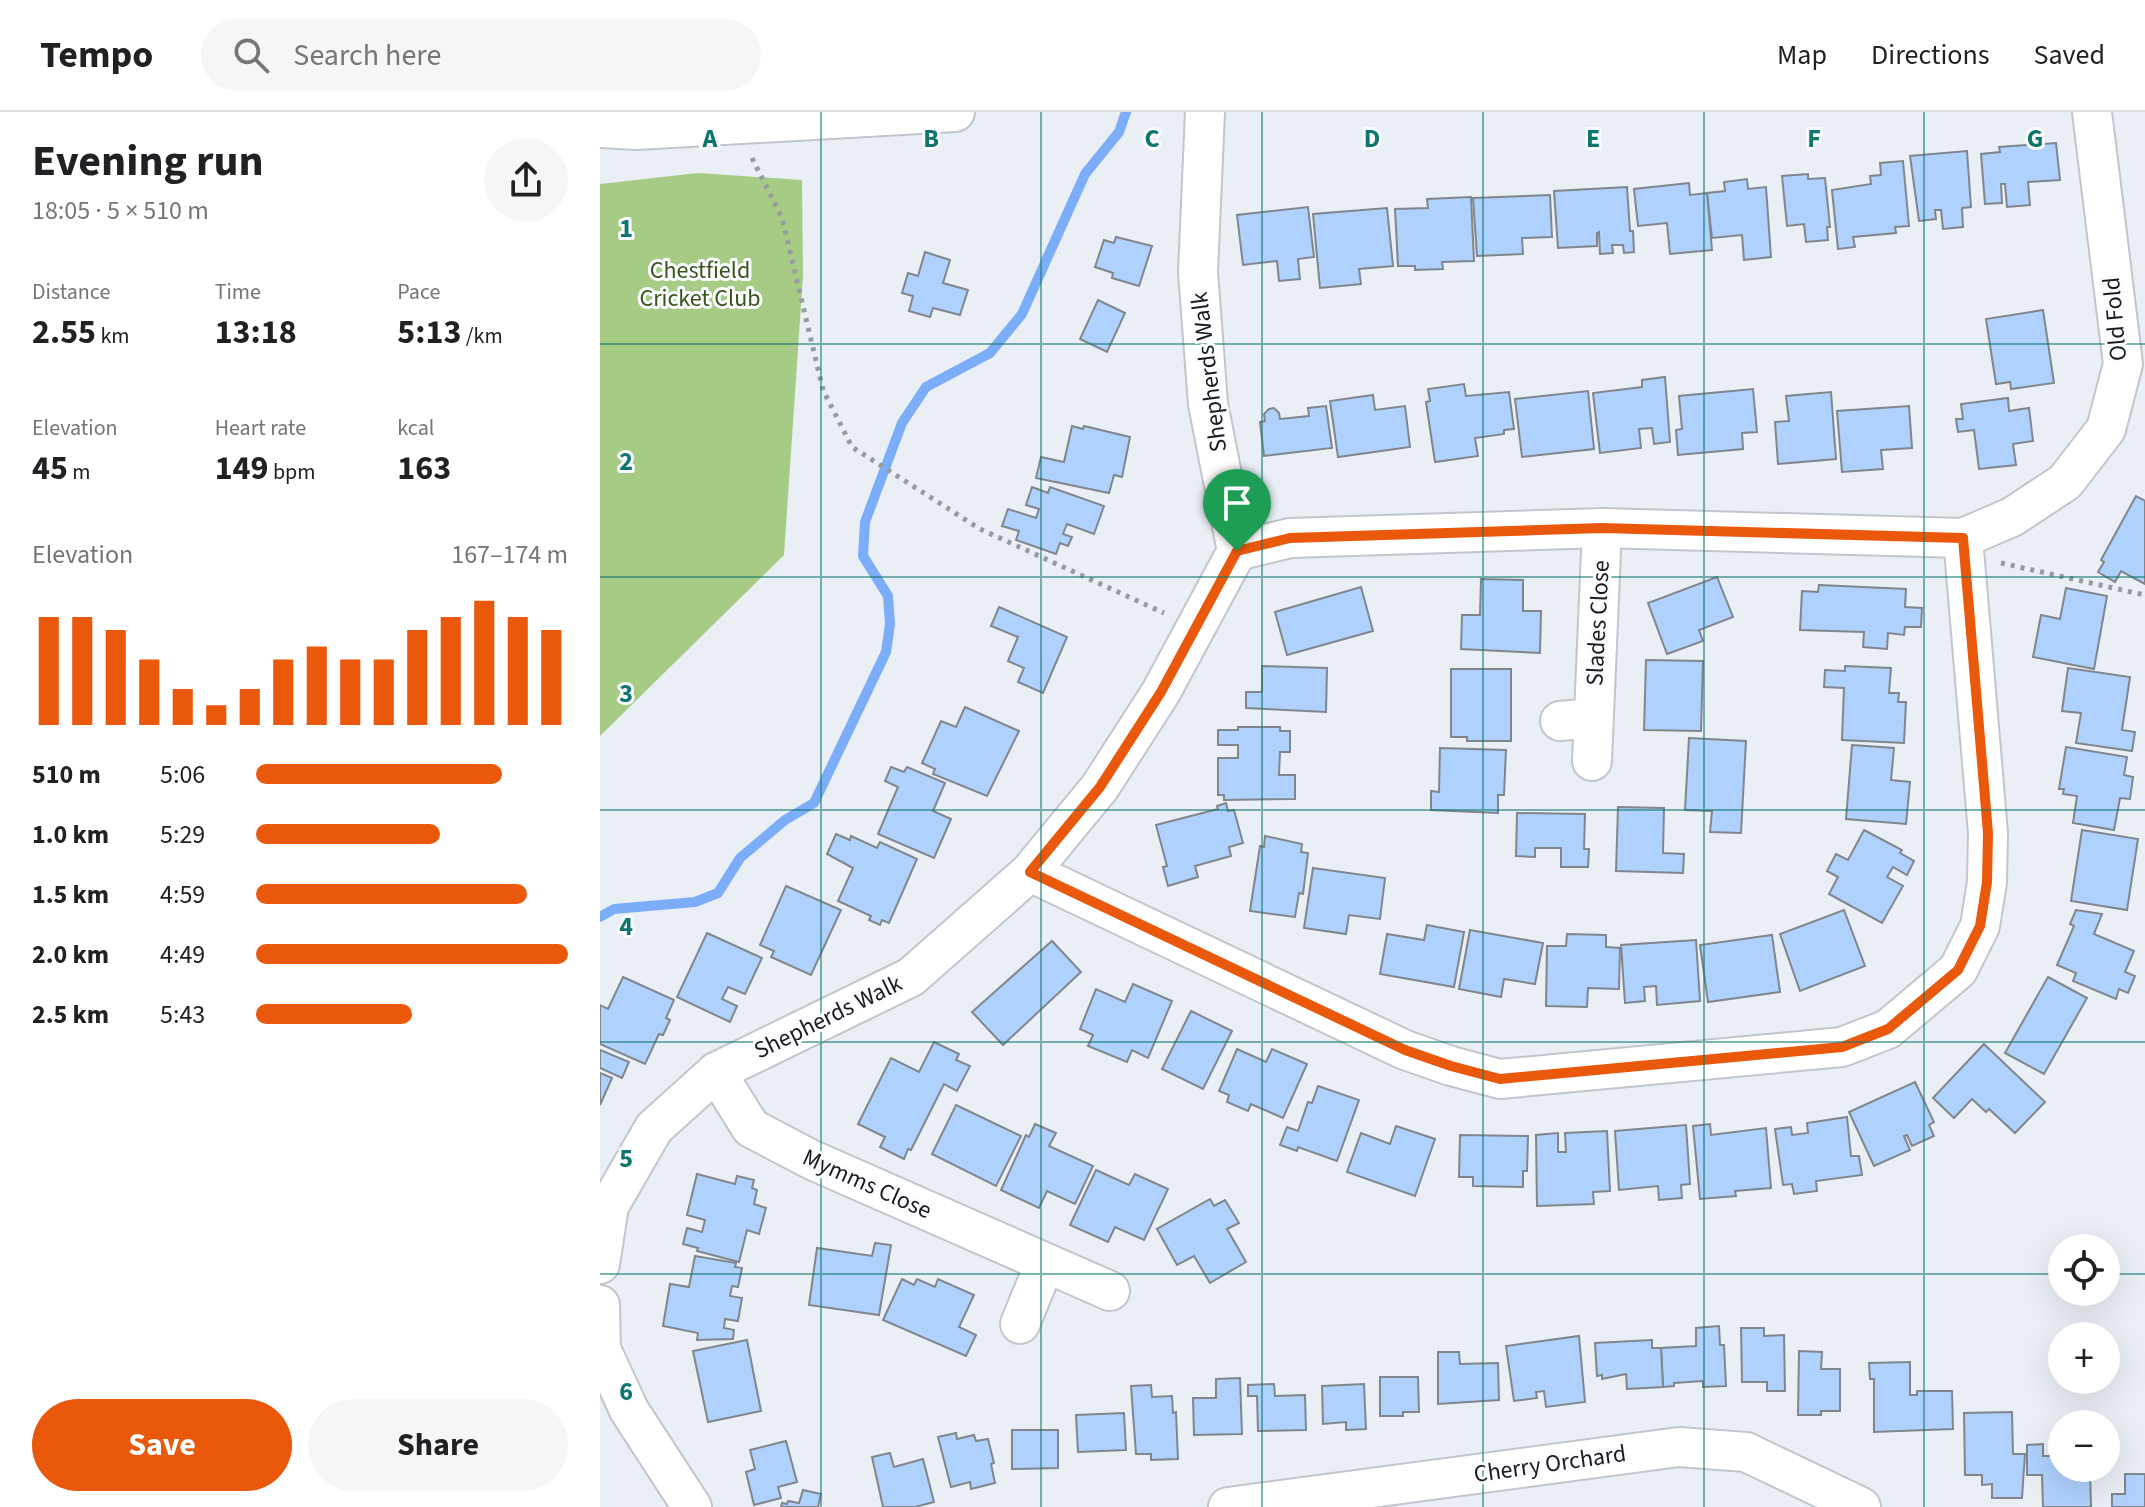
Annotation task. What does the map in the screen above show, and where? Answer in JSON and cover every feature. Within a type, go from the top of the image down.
[{"type":"street","points":[[600,128],[663,120],[735,125],[955,112]]},
{"type":"street","name":"Shepherds Walk","points":[[600,1264],[609,1206],[654,1128],[716,1072],[911,977],[1030,872],[1100,787],[1161,692],[1237,551],[1208,404],[1198,272],[1205,112]]},
{"type":"street","name":"Old Fold","points":[[1237,551],[1290,538],[1602,528],[1964,546],[2065,482],[2106,429],[2123,364],[2092,112]]},
{"type":"street","name":"Slades Close","points":[[1592,761],[1576,719],[1602,528]]},
{"type":"street","points":[[1030,872],[1405,1050],[1500,1079],[1842,1047],[1888,1029],[1925,1000],[1958,970],[1980,926],[1987,882],[1988,833],[1964,546]]},
{"type":"street","name":"Mymms Close","points":[[716,1072],[751,1128],[812,1160],[1110,1291]]},
{"type":"street","points":[[1020,1324],[1045,1263]]},
{"type":"street","points":[[600,1305],[601,1349],[606,1361],[629,1410],[692,1507]]},
{"type":"street","name":"Cherry Orchard","points":[[1228,1507],[1679,1447],[1746,1452],[1861,1507]]},
{"type":"path","points":[[735,125],[782,218],[823,390],[852,447],[980,529],[1196,628]]},
{"type":"path","points":[[1964,546],[2145,595]]},
{"type":"green space","name":"Chestfield Cricket Club","points":[[698,173],[802,180],[803,276],[784,555],[600,736],[600,184]]},
{"type":"building","points":[[2056,143],[2060,180],[2028,182],[2030,205],[2007,207],[2005,184],[2001,184],[2002,203],[1985,204],[1981,154],[2000,152],[1999,147]]},
{"type":"building","points":[[1967,151],[1971,207],[1962,208],[1963,227],[1943,229],[1941,210],[1935,210],[1936,219],[1919,221],[1910,156]]},
{"type":"building","points":[[1903,161],[1909,226],[1895,227],[1896,233],[1853,237],[1855,247],[1838,249],[1832,190],[1871,184],[1870,176],[1881,175],[1880,163]]},
{"type":"building","points":[[1808,174],[1808,179],[1825,178],[1830,227],[1827,227],[1828,240],[1806,242],[1804,224],[1787,226],[1782,176]]},
{"type":"building","points":[[1747,179],[1748,189],[1766,187],[1771,257],[1744,260],[1742,235],[1712,238],[1707,193],[1725,191],[1724,182]]},
{"type":"building","points":[[1689,183],[1690,195],[1707,193],[1712,250],[1670,254],[1667,223],[1638,226],[1634,189]]},
{"type":"building","points":[[1627,187],[1634,252],[1624,253],[1623,245],[1612,245],[1613,253],[1600,254],[1599,232],[1597,246],[1558,248],[1554,191]]},
{"type":"building","points":[[1550,195],[1552,237],[1522,238],[1523,254],[1477,256],[1473,198]]},
{"type":"building","points":[[1471,197],[1474,261],[1442,262],[1443,269],[1415,270],[1415,266],[1398,266],[1395,209],[1428,208],[1427,199]]},
{"type":"building","points":[[1308,207],[1314,257],[1298,259],[1300,279],[1279,281],[1277,261],[1243,265],[1237,215]]},
{"type":"building","points":[[1387,208],[1393,266],[1359,269],[1361,284],[1320,288],[1313,214]]},
{"type":"building","points":[[1116,237],[1152,246],[1139,286],[1112,278],[1113,273],[1095,267],[1104,240],[1114,243]]},
{"type":"building","points":[[925,252],[950,260],[943,283],[968,290],[960,315],[933,308],[930,317],[909,311],[913,296],[902,293],[908,273],[918,276]]},
{"type":"building","points":[[1098,300],[1125,313],[1107,352],[1080,339]]},
{"type":"building","points":[[2043,310],[2054,383],[2011,389],[2010,382],[1996,384],[1986,319]]},
{"type":"building","points":[[1665,377],[1670,442],[1654,444],[1652,428],[1639,429],[1641,448],[1600,453],[1593,393],[1642,387],[1642,380]]},
{"type":"building","points":[[1464,384],[1466,396],[1509,392],[1514,429],[1504,430],[1504,434],[1475,438],[1478,456],[1435,462],[1426,402],[1430,401],[1428,389]]},
{"type":"building","points":[[1753,389],[1757,432],[1742,433],[1743,449],[1678,455],[1676,430],[1682,429],[1679,396]]},
{"type":"building","points":[[1588,391],[1594,449],[1522,457],[1515,399]]},
{"type":"building","points":[[1831,392],[1836,459],[1778,464],[1775,422],[1789,421],[1786,396]]},
{"type":"building","points":[[1373,395],[1375,410],[1405,406],[1410,447],[1338,457],[1330,401]]},
{"type":"building","points":[[2008,398],[2009,411],[2029,408],[2033,441],[2013,444],[2016,465],[1979,469],[1974,430],[1958,432],[1956,419],[1963,419],[1961,404]]},
{"type":"building","points":[[1326,406],[1332,448],[1264,456],[1260,422],[1265,421],[1264,414],[1269,409],[1274,408],[1280,419],[1309,416],[1308,408]]},
{"type":"building","points":[[1909,406],[1912,448],[1881,450],[1883,469],[1842,472],[1837,411]]},
{"type":"building","points":[[1072,426],[1130,437],[1122,477],[1114,475],[1109,493],[1036,478],[1041,457],[1064,462]]},
{"type":"building","points":[[1032,487],[1048,493],[1050,487],[1104,506],[1094,534],[1067,524],[1063,534],[1072,537],[1068,546],[1060,543],[1056,554],[1016,540],[1019,531],[1002,526],[1008,509],[1036,518],[1039,509],[1026,505]]},
{"type":"building","points":[[2136,496],[2145,501],[2145,584],[2121,571],[2115,582],[2098,572],[2104,562],[2101,560]]},
{"type":"building","points":[[1717,577],[1733,617],[1699,630],[1703,641],[1667,654],[1648,603]]},
{"type":"building","points":[[1481,579],[1523,580],[1523,611],[1541,611],[1540,653],[1461,649],[1462,615],[1480,615]]},
{"type":"building","points":[[1819,585],[1906,589],[1905,607],[1922,608],[1921,627],[1905,627],[1904,635],[1888,633],[1887,649],[1863,647],[1864,632],[1800,630],[1802,591],[1818,592]]},
{"type":"building","points":[[1361,587],[1373,631],[1287,655],[1275,612]]},
{"type":"building","points":[[2066,588],[2107,596],[2094,669],[2033,657],[2041,615],[2060,619]]},
{"type":"building","points":[[999,607],[1067,637],[1043,693],[1018,682],[1024,668],[1008,661],[1018,637],[991,626]]},
{"type":"building","points":[[1646,660],[1703,661],[1701,731],[1644,730]]},
{"type":"building","points":[[1262,666],[1327,668],[1326,712],[1246,708],[1246,692],[1262,692]]},
{"type":"building","points":[[1845,666],[1891,668],[1889,693],[1899,693],[1898,702],[1906,702],[1904,743],[1842,740],[1844,688],[1824,687],[1825,670],[1845,671]]},
{"type":"building","points":[[2068,668],[2130,677],[2122,730],[2135,732],[2132,751],[2076,743],[2081,713],[2062,711]]},
{"type":"building","points":[[1451,669],[1511,669],[1511,741],[1467,741],[1467,737],[1451,737]]},
{"type":"building","points":[[965,707],[1019,731],[987,796],[933,774],[935,769],[922,763],[941,721],[956,727]]},
{"type":"building","points":[[1238,727],[1280,727],[1280,731],[1290,731],[1290,752],[1280,752],[1279,775],[1295,775],[1295,799],[1224,800],[1224,795],[1218,795],[1218,758],[1238,758],[1238,745],[1218,745],[1218,730],[1238,730]]},
{"type":"building","points":[[1689,738],[1746,741],[1741,833],[1710,832],[1712,811],[1685,810]]},
{"type":"building","points":[[1852,745],[1894,748],[1891,780],[1910,782],[1906,824],[1846,819]]},
{"type":"building","points":[[2066,747],[2127,757],[2124,775],[2133,777],[2130,799],[2120,798],[2114,830],[2073,823],[2077,796],[2063,794],[2064,789],[2059,789]]},
{"type":"building","points":[[1440,748],[1506,750],[1504,795],[1498,795],[1498,813],[1431,810],[1431,791],[1439,792]]},
{"type":"building","points":[[891,767],[904,772],[907,767],[945,783],[933,811],[951,819],[934,858],[878,834],[898,787],[885,781]]},
{"type":"building","points":[[1226,803],[1228,811],[1234,810],[1243,843],[1229,847],[1231,856],[1195,866],[1198,877],[1168,886],[1163,867],[1167,866],[1156,825],[1218,809],[1217,806]]},
{"type":"building","points":[[1618,807],[1664,808],[1663,853],[1684,854],[1683,873],[1616,871]]},
{"type":"building","points":[[1517,813],[1585,814],[1584,849],[1589,849],[1588,867],[1561,867],[1561,848],[1535,848],[1535,857],[1516,856]]},
{"type":"building","points":[[1864,830],[1902,850],[1900,853],[1914,861],[1907,875],[1893,867],[1887,877],[1903,886],[1882,923],[1829,894],[1838,877],[1827,871],[1836,854],[1848,860]]},
{"type":"building","points":[[2082,830],[2138,839],[2127,910],[2071,901]]},
{"type":"building","points":[[836,834],[850,840],[851,836],[877,848],[880,842],[917,859],[889,923],[882,920],[880,925],[869,920],[871,916],[838,901],[853,868],[827,854]]},
{"type":"building","points":[[1265,836],[1302,844],[1301,852],[1308,853],[1303,894],[1299,893],[1295,917],[1250,911],[1260,846],[1264,847]]},
{"type":"building","points":[[1313,868],[1385,878],[1380,919],[1349,915],[1346,934],[1304,928]]},
{"type":"building","points":[[786,886],[841,910],[811,975],[771,957],[774,951],[760,945]]},
{"type":"building","points":[[1844,910],[1865,966],[1800,991],[1780,934]]},
{"type":"building","points":[[2076,910],[2102,914],[2094,934],[2134,951],[2125,972],[2135,976],[2128,993],[2119,989],[2116,999],[2073,981],[2076,973],[2057,965],[2074,926],[2070,924]]},
{"type":"building","points":[[1427,925],[1464,932],[1454,987],[1380,974],[1387,934],[1424,940]]},
{"type":"building","points":[[1470,930],[1543,943],[1535,984],[1504,979],[1501,997],[1459,989]]},
{"type":"building","points":[[707,933],[762,958],[745,994],[728,987],[722,999],[737,1006],[730,1022],[677,997]]},
{"type":"building","points":[[1567,934],[1606,935],[1606,947],[1620,948],[1619,989],[1588,988],[1587,1007],[1546,1006],[1547,946],[1566,946]]},
{"type":"building","points":[[1772,935],[1780,992],[1708,1002],[1700,945]]},
{"type":"building","points":[[1696,940],[1700,1001],[1657,1005],[1656,986],[1644,987],[1645,1001],[1625,1003],[1621,945]]},
{"type":"building","points":[[1052,941],[1081,972],[1003,1045],[972,1012]]},
{"type":"building","points":[[623,977],[674,1000],[666,1018],[670,1020],[663,1035],[659,1034],[645,1064],[600,1044],[600,1005],[608,1009]]},
{"type":"building","points":[[2048,977],[2087,998],[2044,1074],[2005,1053]]},
{"type":"building","points":[[1133,984],[1172,1001],[1148,1058],[1132,1050],[1127,1062],[1088,1046],[1093,1035],[1080,1029],[1096,989],[1125,1002]]},
{"type":"building","points":[[1191,1011],[1232,1031],[1203,1089],[1162,1069]]},
{"type":"building","points":[[934,1042],[959,1054],[956,1060],[970,1066],[957,1091],[944,1084],[904,1159],[880,1147],[885,1137],[858,1124],[891,1058],[919,1072]]},
{"type":"building","points":[[1984,1044],[2045,1102],[2015,1133],[1989,1109],[1986,1112],[1972,1099],[1954,1118],[1933,1098]]},
{"type":"building","points":[[1237,1049],[1266,1062],[1272,1049],[1307,1064],[1283,1118],[1251,1104],[1248,1111],[1227,1102],[1229,1095],[1219,1091]]},
{"type":"building","points":[[600,1050],[629,1062],[622,1078],[600,1068]]},
{"type":"building","points":[[600,1073],[612,1078],[600,1105]]},
{"type":"building","points":[[1915,1082],[1934,1122],[1929,1125],[1934,1136],[1912,1146],[1907,1135],[1904,1136],[1910,1150],[1874,1166],[1849,1112]]},
{"type":"building","points":[[1318,1086],[1359,1100],[1337,1161],[1298,1147],[1297,1151],[1280,1145],[1287,1127],[1298,1131],[1308,1102],[1312,1103]]},
{"type":"building","points":[[956,1105],[1021,1136],[996,1186],[932,1154]]},
{"type":"building","points":[[1847,1117],[1851,1156],[1859,1156],[1862,1175],[1816,1181],[1817,1191],[1794,1194],[1792,1184],[1783,1185],[1775,1129],[1791,1127],[1792,1135],[1808,1133],[1807,1123]]},
{"type":"building","points":[[1035,1124],[1056,1133],[1049,1146],[1093,1166],[1075,1204],[1047,1191],[1039,1208],[1001,1190],[1026,1135],[1029,1137]]},
{"type":"building","points":[[1710,1124],[1711,1135],[1766,1128],[1771,1188],[1735,1191],[1736,1196],[1700,1199],[1693,1126]]},
{"type":"building","points":[[1686,1125],[1690,1184],[1681,1185],[1682,1198],[1659,1200],[1658,1186],[1619,1190],[1615,1131]]},
{"type":"building","points":[[1396,1126],[1435,1139],[1415,1196],[1347,1172],[1361,1133],[1390,1144]]},
{"type":"building","points":[[1607,1131],[1610,1191],[1593,1192],[1594,1204],[1537,1206],[1536,1135],[1558,1133],[1558,1152],[1566,1152],[1565,1133]]},
{"type":"building","points":[[1460,1135],[1528,1136],[1527,1171],[1523,1171],[1523,1187],[1473,1186],[1473,1177],[1459,1177]]},
{"type":"building","points":[[1096,1170],[1129,1185],[1135,1174],[1168,1189],[1144,1240],[1115,1227],[1108,1242],[1070,1225]]},
{"type":"building","points":[[697,1174],[735,1184],[737,1176],[754,1180],[752,1188],[757,1190],[754,1204],[766,1208],[759,1234],[747,1230],[739,1262],[683,1244],[687,1228],[702,1232],[705,1220],[687,1215]]},
{"type":"building","points":[[1210,1199],[1214,1206],[1225,1200],[1239,1223],[1227,1229],[1246,1262],[1210,1283],[1194,1256],[1177,1265],[1157,1229]]},
{"type":"building","points":[[875,1243],[891,1245],[879,1315],[809,1305],[817,1248],[872,1256]]},
{"type":"building","points":[[695,1256],[736,1263],[735,1267],[742,1268],[738,1287],[732,1286],[730,1296],[742,1298],[738,1321],[725,1319],[724,1328],[734,1330],[733,1339],[697,1340],[698,1333],[663,1326],[670,1284],[689,1287]]},
{"type":"building","points":[[902,1279],[914,1285],[917,1279],[935,1287],[938,1279],[974,1295],[959,1327],[976,1335],[966,1356],[883,1320]]},
{"type":"building","points":[[1719,1326],[1720,1345],[1724,1345],[1726,1386],[1703,1387],[1703,1381],[1663,1387],[1661,1348],[1696,1346],[1696,1328]]},
{"type":"building","points":[[1741,1328],[1764,1328],[1764,1336],[1784,1335],[1785,1391],[1767,1391],[1767,1382],[1742,1382]]},
{"type":"building","points":[[1579,1336],[1585,1402],[1546,1407],[1544,1391],[1536,1392],[1537,1398],[1514,1401],[1506,1346]]},
{"type":"building","points":[[747,1340],[761,1411],[708,1422],[693,1351]]},
{"type":"building","points":[[1652,1340],[1652,1348],[1661,1348],[1663,1387],[1627,1389],[1626,1374],[1602,1379],[1602,1375],[1597,1376],[1595,1343]]},
{"type":"building","points":[[1799,1351],[1822,1352],[1821,1369],[1840,1369],[1840,1411],[1798,1415]]},
{"type":"building","points":[[1438,1352],[1459,1352],[1460,1364],[1498,1363],[1499,1400],[1438,1404]]},
{"type":"building","points":[[1910,1362],[1910,1395],[1917,1395],[1917,1391],[1952,1391],[1953,1429],[1874,1432],[1874,1379],[1870,1379],[1869,1363]]},
{"type":"building","points":[[1380,1377],[1418,1377],[1419,1412],[1380,1416]]},
{"type":"building","points":[[1240,1378],[1242,1434],[1194,1435],[1193,1398],[1216,1398],[1216,1379]]},
{"type":"building","points":[[1274,1384],[1275,1396],[1305,1395],[1306,1430],[1258,1431],[1257,1396],[1248,1396],[1248,1385]]},
{"type":"building","points":[[1364,1384],[1366,1429],[1346,1430],[1346,1422],[1323,1424],[1322,1386]]},
{"type":"building","points":[[1151,1385],[1152,1397],[1172,1396],[1173,1413],[1176,1412],[1178,1459],[1151,1460],[1151,1454],[1136,1454],[1131,1386]]},
{"type":"building","points":[[2012,1412],[2013,1454],[2025,1454],[2022,1498],[1992,1498],[1992,1484],[1982,1485],[1982,1475],[1965,1475],[1964,1413]]},
{"type":"building","points":[[1124,1413],[1126,1450],[1078,1452],[1076,1415]]},
{"type":"building","points":[[1012,1430],[1058,1430],[1058,1468],[1012,1469]]},
{"type":"building","points":[[956,1433],[957,1439],[974,1435],[976,1441],[988,1439],[995,1483],[971,1489],[970,1482],[951,1487],[938,1437]]},
{"type":"building","points":[[786,1441],[797,1482],[778,1487],[781,1498],[754,1505],[746,1472],[755,1469],[750,1450]]},
{"type":"building","points":[[2043,1444],[2043,1456],[2048,1456],[2048,1482],[2090,1482],[2091,1507],[2043,1507],[2042,1475],[2027,1475],[2027,1445]]},
{"type":"building","points":[[890,1453],[894,1467],[923,1459],[934,1502],[915,1507],[883,1507],[872,1457]]},
{"type":"building","points":[[2125,1474],[2145,1474],[2145,1507],[2112,1507],[2112,1494],[2125,1494]]},
{"type":"building","points":[[803,1490],[821,1494],[818,1507],[781,1507],[788,1501],[799,1503]]},
{"type":"waterway","points":[[600,917],[614,909],[695,902],[718,893],[740,858],[785,820],[814,803],[886,652],[890,624],[888,596],[863,556],[865,522],[902,423],[926,387],[990,353],[1022,314],[1085,174],[1119,132],[1126,112]]},
{"type":"route","points":[[1602,528],[1963,538],[1988,833],[1987,882],[1980,926],[1958,970],[1888,1029],[1842,1047],[1500,1079],[1405,1050],[1030,872],[1100,787],[1161,692],[1237,551],[1290,538],[1602,528]]}]
